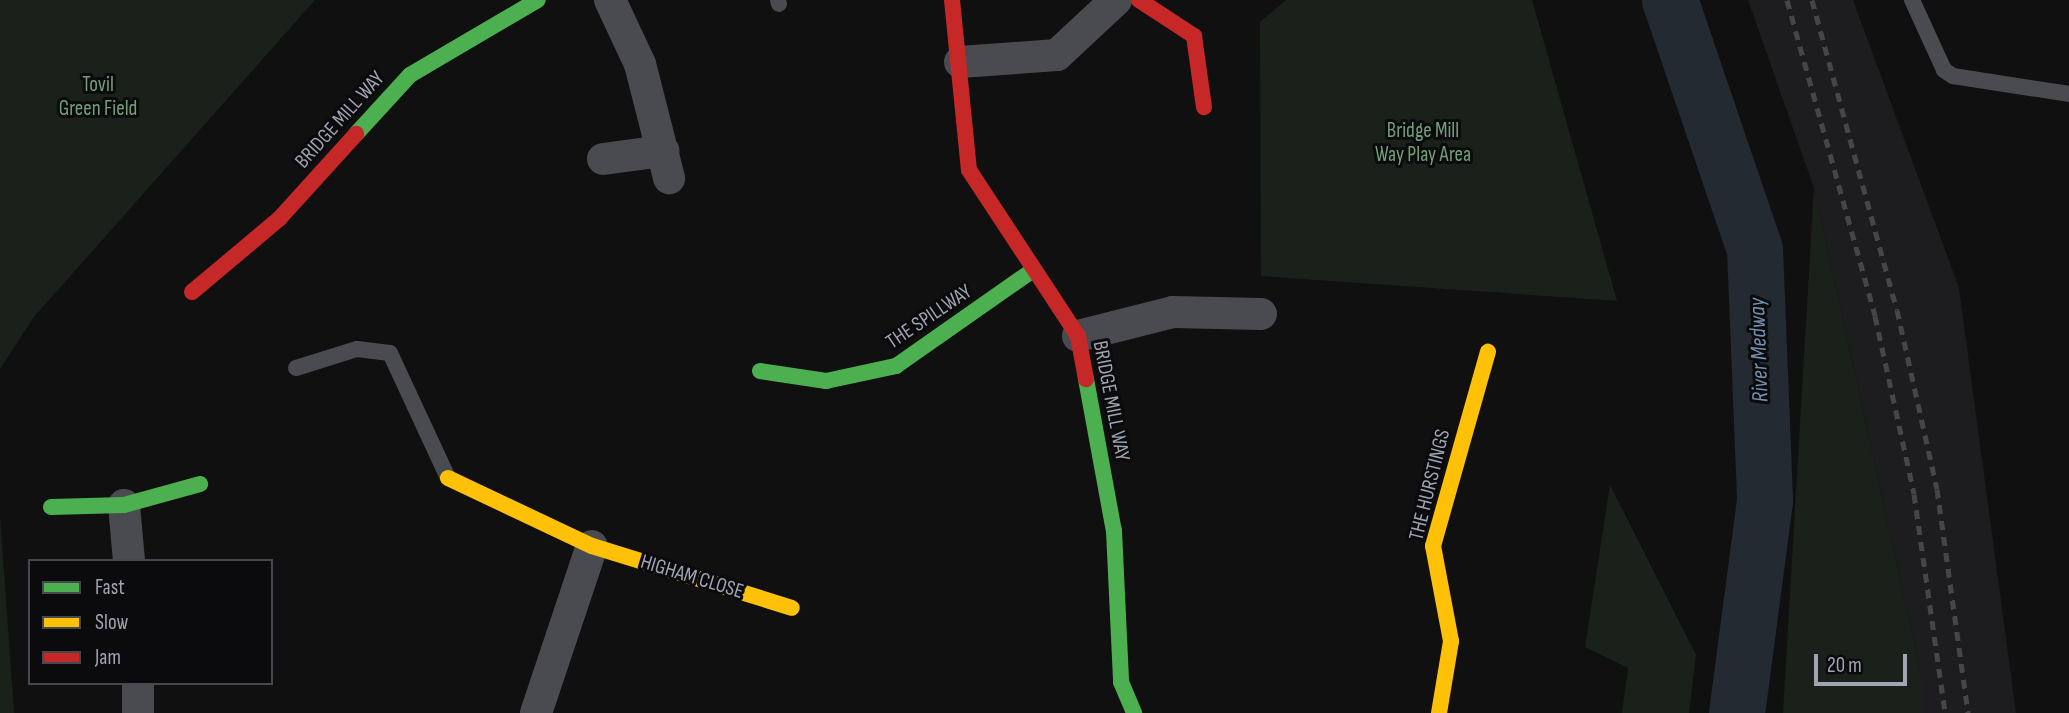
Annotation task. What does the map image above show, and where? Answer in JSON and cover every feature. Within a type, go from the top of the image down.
[{"type":"street","name":"BRIDGE MILL WAY","points":[[192,292],[279,219],[410,75],[538,0]]},
{"type":"street","points":[[603,159],[666,164],[640,64],[610,0]]},
{"type":"street","name":"BRIDGE MILL WAY","points":[[952,0],[969,170],[1030,272],[1078,335],[1114,531],[1121,682],[1135,713]]},
{"type":"street","points":[[960,62],[1057,55],[1116,0]]},
{"type":"street","points":[[1139,0],[1194,36],[1204,107]]},
{"type":"street","name":"THE SPILLWAY","points":[[760,370],[826,381],[896,366],[1030,272]]},
{"type":"street","points":[[1078,335],[1173,312],[1261,314]]},
{"type":"street","name":"THE HURSTINGS","points":[[1438,713],[1451,641],[1433,546],[1488,352]]},
{"type":"street","name":"HIGHAM CLOSE","points":[[448,478],[592,546],[792,608]]},
{"type":"street","points":[[51,506],[124,505],[200,484]]},
{"type":"street","points":[[124,505],[130,559]]},
{"type":"street","points":[[536,713],[592,546]]},
{"type":"street","points":[[138,685],[138,713]]},
{"type":"lane","points":[[1912,0],[1944,71],[1953,76],[2069,94]]},
{"type":"lane","points":[[296,368],[357,349],[390,354],[448,478]]},
{"type":"shaded area","points":[[1748,0],[1853,0],[1959,288],[2016,713],[1922,713],[1922,679],[1814,188]]},
{"type":"green space","name":"Tovil Green Field","points":[[0,0],[315,0],[33,318],[0,369]]},
{"type":"green space","name":"Bridge Mill Way Play Area","points":[[1286,0],[1532,0],[1617,301],[1261,276],[1260,22]]},
{"type":"green space","points":[[1814,188],[1922,679],[1922,713],[1783,713]]},
{"type":"green space","points":[[1610,485],[1696,655],[1689,713],[1622,713],[1628,668],[1585,647]]},
{"type":"green space","points":[[0,517],[14,713],[0,713]]},
{"type":"waterway","name":"River Medway","points":[[1670,0],[1755,249],[1765,501],[1737,713]]},
{"type":"railway","points":[[1787,0],[1875,316],[1914,494],[1945,713]]},
{"type":"railway","points":[[1812,0],[1897,310],[1937,489],[1968,713]]},
{"type":"traffic: fast","points":[[356,134],[410,75],[538,0]]},
{"type":"traffic: fast","points":[[760,371],[826,381],[896,366],[1030,272]]},
{"type":"traffic: fast","points":[[1086,379],[1114,531],[1121,682],[1134,713]]},
{"type":"traffic: fast","points":[[51,507],[124,505],[200,484]]},
{"type":"traffic: slow","points":[[1439,713],[1451,641],[1433,546],[1488,352]]},
{"type":"traffic: slow","points":[[448,478],[592,546],[792,608]]},
{"type":"traffic: jam","points":[[952,0],[969,170],[1078,336],[1086,379]]},
{"type":"traffic: jam","points":[[1139,0],[1194,36],[1204,107]]},
{"type":"traffic: jam","points":[[192,292],[279,219],[356,134]]}]
